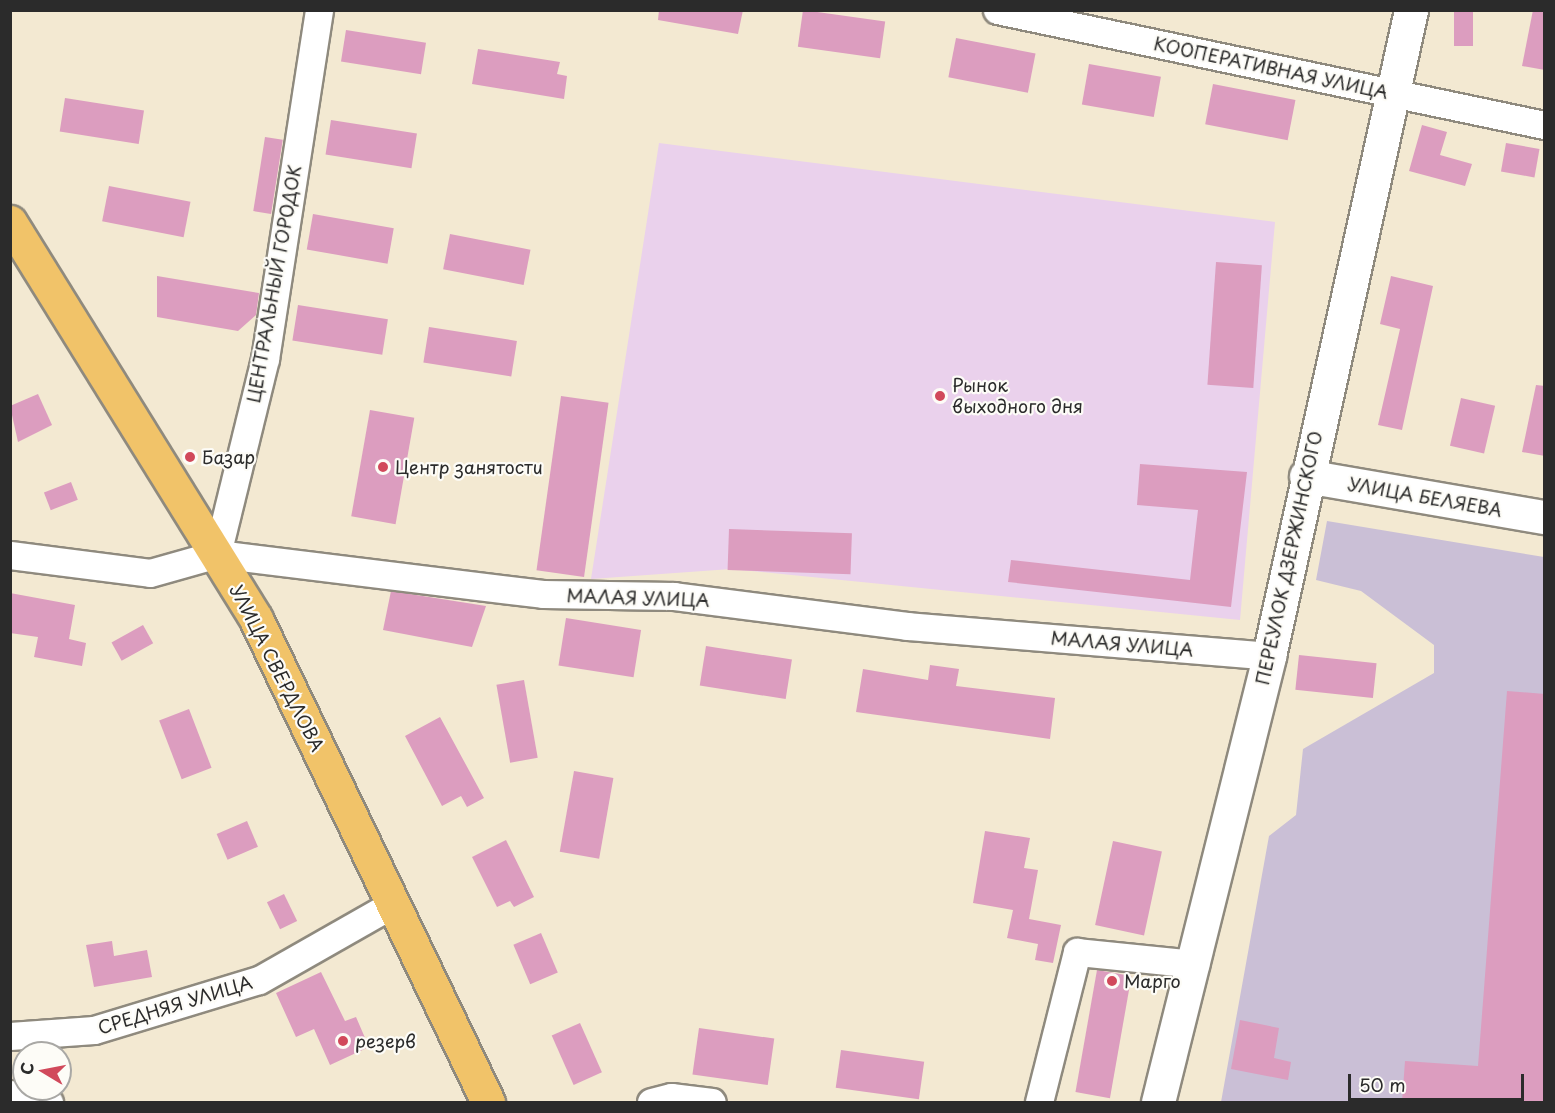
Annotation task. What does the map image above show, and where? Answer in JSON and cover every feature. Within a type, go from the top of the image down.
[{"type":"main road","name":"УЛИЦА СВЕРДЛОВА","points":[[10,222],[256,619],[488,1102]]},
{"type":"street","name":"ЦЕНТРАЛЬНЫЙ ГОРОДОК","points":[[217,554],[265,359],[319,10]]},
{"type":"street","name":"КООПЕРАТИВНАЯ УЛИЦА","points":[[997,10],[1031,14],[1392,94],[1545,125]]},
{"type":"street","name":"ПЕРЕУЛОК ДЗЕРЖИНСКОГО","points":[[1158,1102],[1195,964],[1269,656],[1306,476],[1411,10]]},
{"type":"street","name":"УЛИЦА БЕЛЯЕВА","points":[[1306,476],[1545,517]]},
{"type":"street","name":"МАЛАЯ УЛИЦА","points":[[10,555],[150,573],[217,554],[543,594],[674,596],[907,626],[1269,656]]},
{"type":"street","name":"СРЕДНЯЯ УЛИЦА","points":[[10,1036],[94,1030],[259,980],[393,904]]},
{"type":"street","points":[[1039,1102],[1077,952],[1195,964]]},
{"type":"street","points":[[10,1094],[50,1102]]},
{"type":"street","points":[[651,1102],[671,1097],[712,1102]]},
{"type":"shaded area","name":"Рынок выходного дня","points":[[659,143],[1275,222],[1240,620],[731,569],[591,579]]},
{"type":"shaded area","points":[[1327,521],[1544,557],[1544,1102],[1221,1102],[1269,836],[1296,815],[1303,749],[1434,673],[1434,645],[1361,591],[1316,580]]},
{"type":"building","points":[[659,10],[743,10],[738,34],[658,20]]},
{"type":"building","points":[[803,10],[885,22],[880,58],[798,47]]},
{"type":"building","points":[[1454,10],[1473,10],[1473,46],[1454,46]]},
{"type":"building","points":[[1533,10],[1545,10],[1545,70],[1522,66]]},
{"type":"building","points":[[346,30],[426,43],[421,74],[341,62]]},
{"type":"building","points":[[956,38],[1036,53],[1028,93],[948,77]]},
{"type":"building","points":[[478,49],[560,62],[557,74],[567,76],[564,99],[472,84]]},
{"type":"building","points":[[1089,64],[1161,77],[1154,117],[1082,104]]},
{"type":"building","points":[[1213,84],[1295,100],[1288,140],[1205,124]]},
{"type":"building","points":[[65,98],[144,111],[139,144],[60,132]]},
{"type":"building","points":[[331,120],[417,134],[411,168],[326,155]]},
{"type":"building","points":[[1422,125],[1447,132],[1440,155],[1472,164],[1465,186],[1409,171]]},
{"type":"building","points":[[265,137],[283,140],[271,214],[253,211]]},
{"type":"building","points":[[1506,143],[1539,149],[1534,177],[1501,172]]},
{"type":"building","points":[[109,186],[190,202],[184,237],[102,221]]},
{"type":"building","points":[[313,214],[394,228],[388,264],[307,249]]},
{"type":"building","points":[[450,234],[530,250],[524,285],[443,269]]},
{"type":"building","points":[[1216,262],[1262,265],[1253,388],[1207,385]]},
{"type":"building","points":[[157,276],[259,293],[256,315],[238,331],[157,317]]},
{"type":"building","points":[[1391,276],[1433,286],[1402,430],[1378,425],[1400,329],[1380,324]]},
{"type":"building","points":[[298,305],[388,319],[382,355],[292,341]]},
{"type":"building","points":[[429,327],[517,341],[511,376],[423,363]]},
{"type":"building","points":[[1536,385],[1545,386],[1545,456],[1522,452]]},
{"type":"building","points":[[38,394],[52,425],[18,442],[10,406]]},
{"type":"building","points":[[561,396],[609,403],[584,577],[537,570]]},
{"type":"building","points":[[1461,398],[1495,406],[1484,454],[1450,446]]},
{"type":"building","name":"Центр занятости","points":[[370,410],[414,418],[396,524],[351,516]]},
{"type":"building","points":[[1140,464],[1247,472],[1231,607],[1008,582],[1011,560],[1190,580],[1198,510],[1137,505]]},
{"type":"building","points":[[71,482],[78,500],[51,510],[44,492]]},
{"type":"building","points":[[729,529],[852,533],[850,574],[728,570]]},
{"type":"building","points":[[391,591],[486,606],[472,647],[383,630]]},
{"type":"building","points":[[10,593],[75,605],[69,639],[86,643],[82,666],[34,657],[38,637],[10,633]]},
{"type":"building","points":[[566,618],[641,630],[634,677],[558,665]]},
{"type":"building","points":[[143,625],[153,643],[122,661],[112,642]]},
{"type":"building","points":[[706,646],[792,660],[786,699],[700,686]]},
{"type":"building","points":[[1299,655],[1377,663],[1373,698],[1295,690]]},
{"type":"building","points":[[930,665],[959,669],[956,686],[1055,698],[1050,739],[856,712],[863,669],[928,680]]},
{"type":"building","points":[[524,680],[538,758],[510,763],[496,685]]},
{"type":"building","points":[[1507,691],[1545,694],[1545,1102],[1402,1102],[1405,1061],[1478,1066]]},
{"type":"building","points":[[189,709],[212,768],[182,779],[159,720]]},
{"type":"building","points":[[440,717],[484,798],[467,807],[461,796],[442,806],[405,736]]},
{"type":"building","points":[[574,771],[613,778],[599,859],[560,852]]},
{"type":"building","points":[[247,821],[258,847],[228,860],[217,834]]},
{"type":"building","points":[[985,831],[1030,838],[1024,868],[1038,870],[1029,919],[1061,925],[1053,963],[1035,960],[1038,944],[1007,938],[1013,910],[973,903]]},
{"type":"building","points":[[506,840],[534,897],[514,907],[510,901],[497,907],[472,857]]},
{"type":"building","points":[[1113,841],[1162,851],[1144,936],[1095,925]]},
{"type":"building","points":[[284,894],[297,921],[280,929],[267,902]]},
{"type":"building","points":[[541,933],[558,973],[530,984],[513,945]]},
{"type":"building","points":[[112,941],[114,956],[147,950],[152,977],[94,987],[86,945]]},
{"type":"building","points":[[1097,970],[1131,976],[1110,1098],[1075,1092]]},
{"type":"building","points":[[321,972],[345,1021],[356,1017],[369,1047],[330,1065],[314,1029],[296,1037],[276,993]]},
{"type":"building","points":[[1240,1020],[1279,1028],[1274,1058],[1291,1062],[1288,1080],[1231,1069]]},
{"type":"building","points":[[580,1023],[602,1072],[574,1085],[552,1036]]},
{"type":"building","points":[[699,1028],[774,1039],[768,1085],[692,1075]]},
{"type":"building","points":[[841,1050],[924,1062],[919,1099],[836,1088]]},
{"type":"place","name":"Рынок выходного дня","points":[[940,396]]},
{"type":"place","name":"Базар","points":[[190,457]]},
{"type":"place","name":"Центр занятости","points":[[383,467]]},
{"type":"place","name":"Марго","points":[[1112,981]]},
{"type":"place","name":"резерв","points":[[343,1041]]}]
